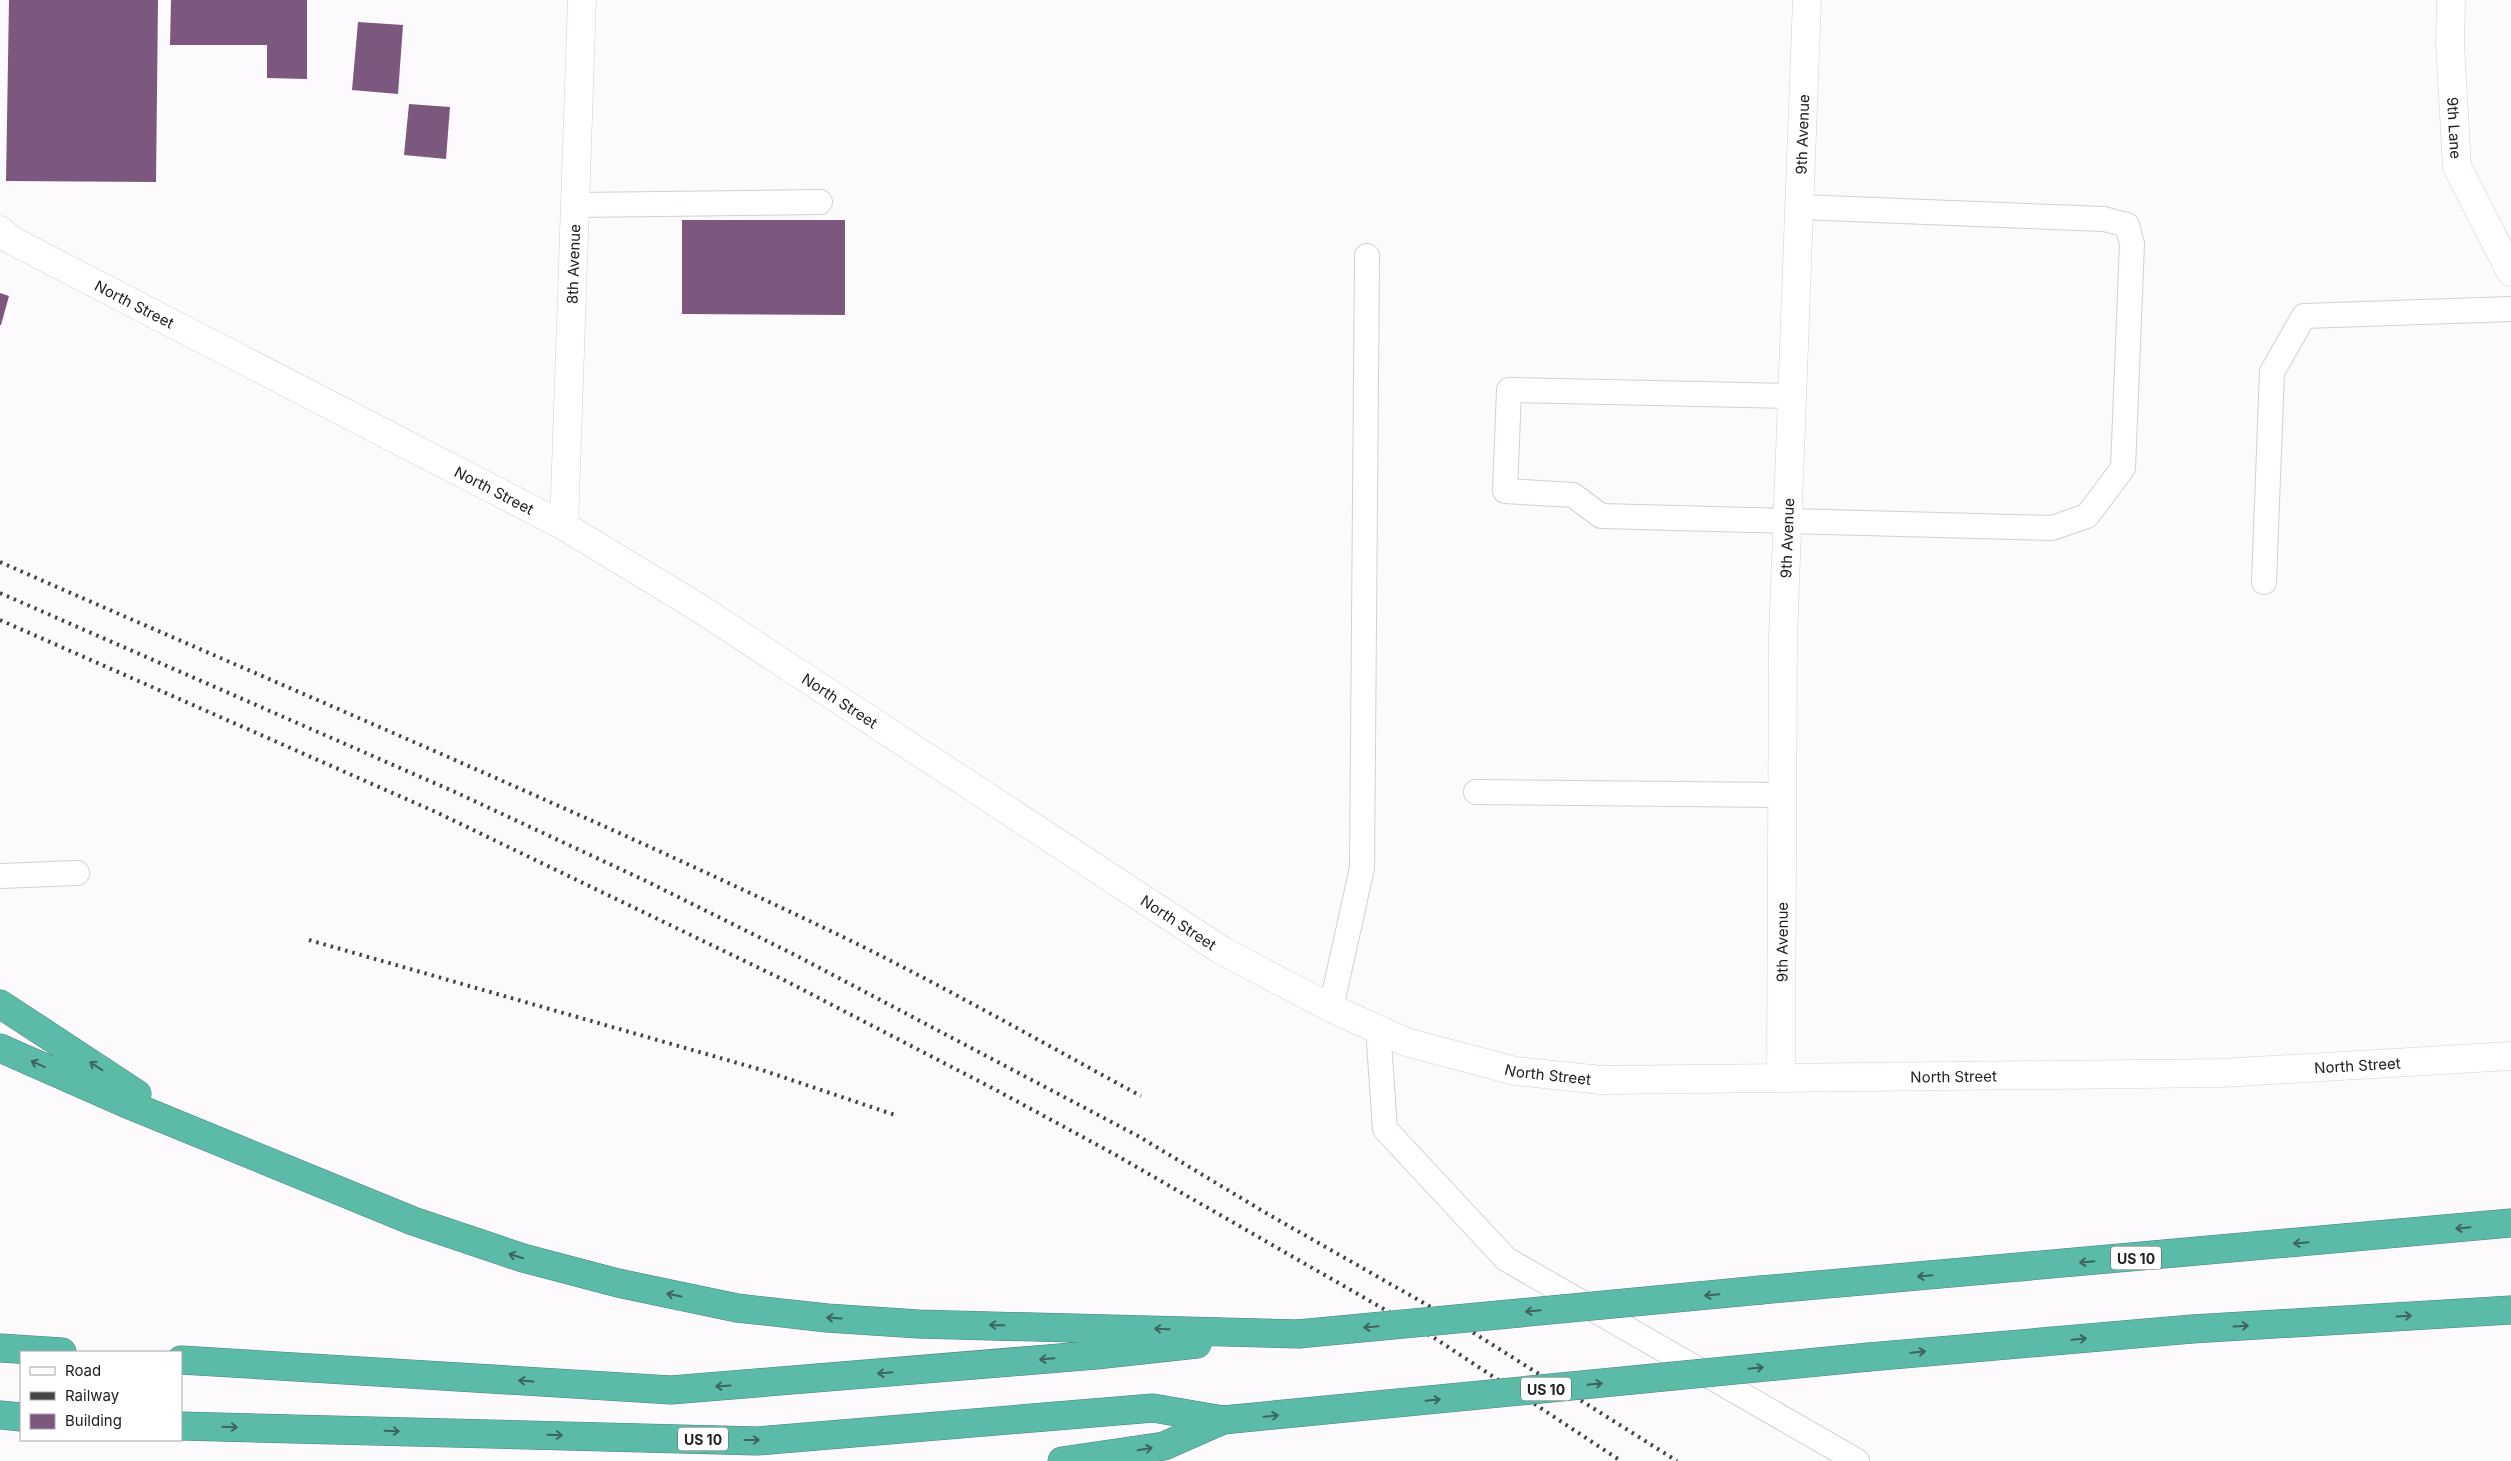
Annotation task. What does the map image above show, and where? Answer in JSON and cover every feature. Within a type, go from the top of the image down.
[{"type":"highway","points":[[0,1004],[195,1131]]},
{"type":"highway","points":[[0,1048],[195,1131],[457,1237],[523,1258],[618,1283],[737,1308],[827,1318],[918,1324],[1063,1326],[1298,1334]]},
{"type":"highway","name":"US 10","points":[[182,1360],[671,1390],[1096,1355],[1761,1290],[2511,1223]]},
{"type":"highway","name":"US 10","points":[[182,1426],[757,1441],[1153,1408],[1223,1420],[1869,1357],[2192,1329],[2511,1310]]},
{"type":"highway","points":[[0,1348],[46,1351]]},
{"type":"highway","points":[[0,1415],[20,1417]]},
{"type":"highway","points":[[1062,1461],[1164,1446],[1223,1420]]},
{"type":"street","name":"8th Avenue","points":[[564,526],[582,0]]},
{"type":"street","name":"9th Avenue","points":[[1781,1076],[1782,638],[1807,0]]},
{"type":"street","name":"9th Lane","points":[[2451,0],[2450,44],[2456,167],[2511,272]]},
{"type":"street","name":"North Street","points":[[0,230],[11,240],[87,280],[564,526],[696,606],[1221,950],[1331,1008],[1406,1042],[1515,1071],[1601,1080],[1683,1080],[1781,1076],[2221,1073],[2511,1056]]},
{"type":"lane","points":[[576,205],[820,202]]},
{"type":"lane","points":[[1792,396],[1509,390],[1505,491],[1573,495],[1601,516],[2052,528],[2087,516],[2123,468],[2132,244],[2127,225],[2104,218],[1799,207]]},
{"type":"lane","points":[[1331,1008],[1362,868],[1367,256]]},
{"type":"lane","points":[[2264,582],[2272,372],[2304,316],[2511,309]]},
{"type":"lane","points":[[1476,792],[1782,795]]},
{"type":"lane","points":[[0,876],[77,873]]},
{"type":"lane","points":[[1378,1028],[1385,1129],[1506,1259],[1857,1461]]},
{"type":"building","points":[[9,0],[158,0],[156,182],[6,181]]},
{"type":"building","points":[[171,0],[307,0],[307,79],[267,78],[267,45],[170,45]]},
{"type":"building","points":[[358,22],[403,25],[398,94],[352,90]]},
{"type":"building","points":[[409,104],[450,107],[446,159],[404,155]]},
{"type":"building","points":[[682,220],[845,220],[845,315],[682,314]]},
{"type":"building","points":[[0,293],[9,296],[1,325],[0,325]]},
{"type":"railway","points":[[0,562],[526,791],[735,886],[916,974],[1141,1096]]},
{"type":"railway","points":[[0,593],[455,792],[646,881],[799,957],[1138,1136],[1266,1213],[1450,1318],[1677,1461]]},
{"type":"railway","points":[[0,620],[438,813],[786,981],[996,1090],[1114,1154],[1436,1339],[1621,1461]]},
{"type":"railway","points":[[309,940],[762,1070],[898,1116]]}]
